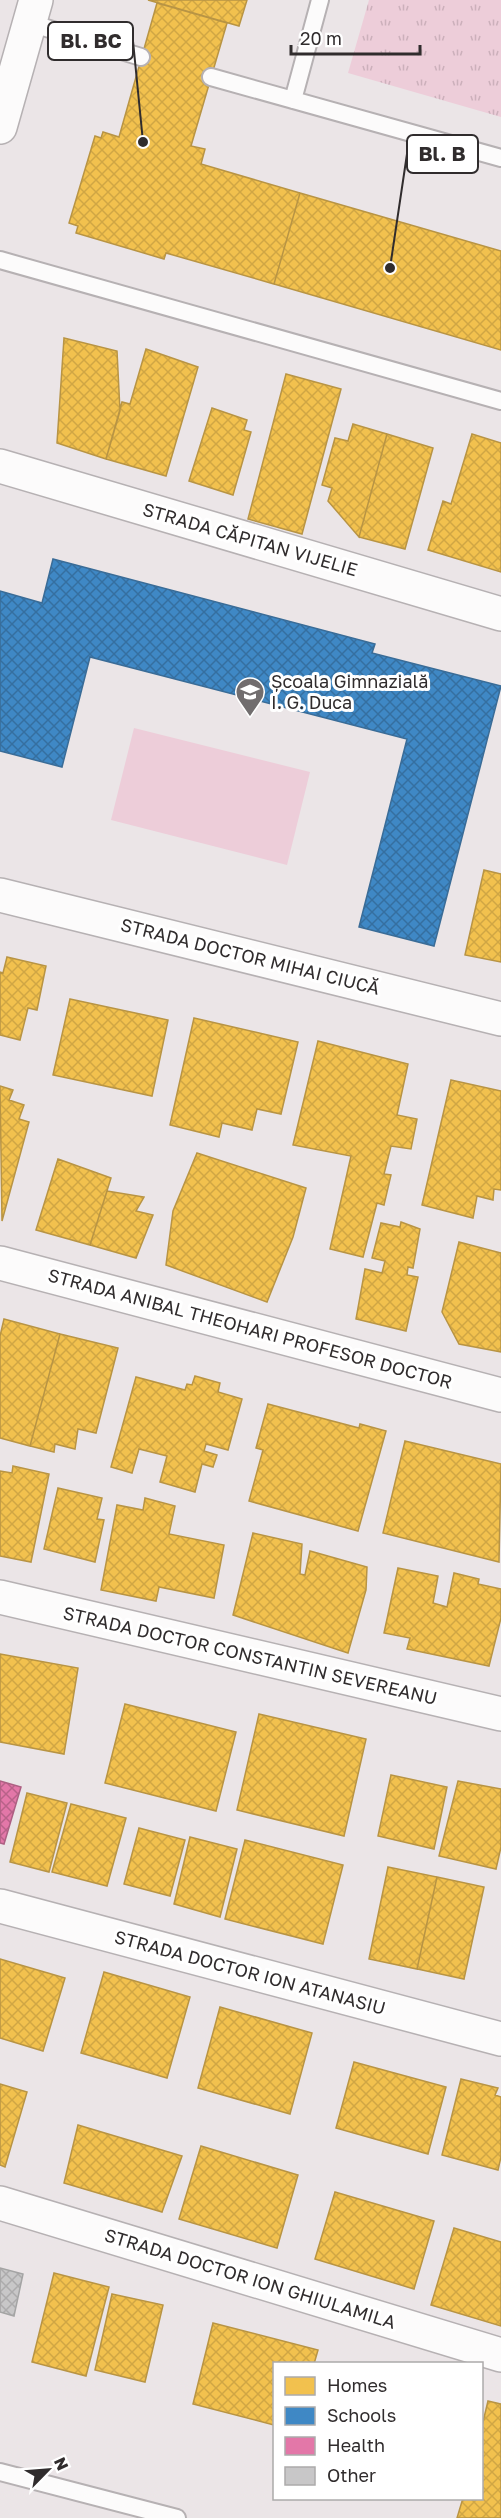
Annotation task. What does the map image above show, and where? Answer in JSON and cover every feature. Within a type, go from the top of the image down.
[{"type":"street","points":[[0,128],[33,11]]},
{"type":"street","name":"STRADA CĂPITAN VIJELIE","points":[[0,466],[501,614]]},
{"type":"street","name":"STRADA DOCTOR MIHAI CIUCĂ","points":[[0,895],[501,1019]]},
{"type":"street","name":"STRADA ANIBAL THEOHARI PROFESOR DOCTOR","points":[[0,1263],[501,1395]]},
{"type":"street","name":"STRADA DOCTOR CONSTANTIN SEVEREANU","points":[[0,1597],[501,1714]]},
{"type":"street","name":"STRADA DOCTOR ION ATANASIU","points":[[0,1906],[501,2039]]},
{"type":"street","name":"STRADA DOCTOR ION GHIULAMILA","points":[[0,2203],[501,2355]]},
{"type":"lane","points":[[293,100],[320,0]]},
{"type":"lane","points":[[33,11],[141,57]]},
{"type":"lane","points":[[211,77],[501,158]]},
{"type":"lane","points":[[0,260],[501,400]]},
{"type":"lane","points":[[0,2472],[177,2518]]},
{"type":"green space","points":[[369,0],[501,0],[501,117],[348,73]]},
{"type":"green space","points":[[134,728],[310,772],[287,865],[111,820]]},
{"type":"building: Homes","points":[[148,0],[247,0],[239,26]]},
{"type":"building: Homes","points":[[157,3],[227,23],[191,146],[205,149],[201,164],[300,193],[274,284],[166,253],[164,259],[76,233],[78,226],[69,223],[95,136],[101,138],[103,132],[119,137]]},
{"type":"building: Homes","points":[[300,193],[501,251],[501,350],[274,284]]},
{"type":"building: Homes","points":[[64,338],[117,351],[120,411],[106,459],[57,443]]},
{"type":"building: Homes","points":[[146,349],[198,367],[166,476],[106,459],[122,402],[130,404]]},
{"type":"building: Homes","points":[[286,374],[341,389],[302,534],[248,519]]},
{"type":"building: Homes","points":[[212,408],[247,420],[244,430],[251,432],[233,495],[189,481]]},
{"type":"building: Homes","points":[[353,424],[387,434],[359,537],[328,501],[332,488],[322,485],[335,438],[348,441]]},
{"type":"building: Homes","points":[[387,434],[433,448],[405,549],[359,537]]},
{"type":"building: Homes","points":[[472,434],[501,443],[501,572],[428,550],[443,501],[451,504]]},
{"type":"building: Homes","points":[[484,870],[501,874],[501,962],[465,955]]},
{"type":"building: Homes","points":[[7,957],[46,966],[37,1010],[28,1008],[20,1040],[0,1035],[0,972],[3,973]]},
{"type":"building: Homes","points":[[70,999],[168,1020],[152,1096],[53,1075]]},
{"type":"building: Homes","points":[[194,1018],[298,1042],[281,1114],[257,1109],[252,1130],[222,1123],[219,1137],[170,1125]]},
{"type":"building: Homes","points":[[318,1041],[408,1064],[397,1115],[417,1119],[411,1149],[391,1146],[384,1174],[391,1175],[384,1205],[377,1203],[363,1257],[330,1249],[351,1156],[293,1145]]},
{"type":"building: Homes","points":[[451,1080],[501,1091],[501,1190],[494,1189],[493,1200],[477,1196],[473,1218],[422,1205]]},
{"type":"building: Homes","points":[[0,1086],[13,1090],[9,1100],[24,1105],[19,1119],[29,1122],[2,1221]]},
{"type":"building: Homes","points":[[197,1153],[306,1188],[293,1237],[267,1302],[166,1265],[173,1211]]},
{"type":"building: Homes","points":[[58,1159],[111,1178],[90,1245],[36,1230]]},
{"type":"building: Homes","points":[[107,1191],[144,1197],[136,1211],[153,1215],[136,1258],[90,1245]]},
{"type":"building: Homes","points":[[401,1222],[420,1229],[413,1268],[408,1267],[407,1275],[418,1277],[406,1331],[356,1319],[365,1269],[382,1273],[385,1261],[372,1258],[381,1223],[400,1227]]},
{"type":"building: Homes","points":[[459,1242],[501,1253],[501,1352],[459,1344],[442,1312]]},
{"type":"building: Homes","points":[[4,1319],[60,1334],[30,1446],[0,1438],[0,1336]]},
{"type":"building: Homes","points":[[60,1334],[118,1348],[96,1433],[78,1429],[75,1449],[55,1444],[54,1452],[30,1446]]},
{"type":"building: Homes","points":[[195,1376],[220,1383],[218,1392],[242,1399],[228,1450],[206,1444],[204,1451],[217,1455],[213,1467],[202,1464],[195,1492],[160,1482],[167,1456],[139,1449],[132,1473],[111,1467],[136,1377],[185,1390],[187,1384],[192,1385]]},
{"type":"building: Homes","points":[[268,1404],[359,1428],[360,1424],[386,1431],[358,1531],[249,1501],[263,1450],[256,1448]]},
{"type":"building: Homes","points":[[405,1441],[501,1464],[499,1562],[383,1533]]},
{"type":"building: Homes","points":[[13,1466],[49,1474],[31,1562],[0,1556],[0,1471],[12,1473]]},
{"type":"building: Homes","points":[[58,1488],[102,1498],[97,1519],[104,1520],[95,1562],[44,1549]]},
{"type":"building: Homes","points":[[145,1498],[175,1506],[169,1534],[224,1545],[214,1598],[159,1587],[156,1601],[101,1590],[117,1505],[143,1510]]},
{"type":"building: Homes","points":[[253,1533],[302,1544],[300,1574],[305,1575],[310,1551],[367,1567],[366,1590],[348,1653],[233,1615]]},
{"type":"building: Homes","points":[[398,1568],[438,1576],[433,1603],[447,1607],[454,1573],[479,1579],[478,1584],[501,1589],[501,1618],[489,1666],[407,1649],[410,1638],[384,1633]]},
{"type":"building: Homes","points":[[0,1654],[78,1668],[64,1754],[0,1742]]},
{"type":"building: Homes","points":[[125,1704],[236,1732],[216,1811],[105,1783]]},
{"type":"building: Homes","points":[[259,1714],[366,1739],[344,1836],[237,1810]]},
{"type":"building: Homes","points":[[391,1775],[447,1787],[434,1849],[378,1836]]},
{"type":"building: Homes","points":[[458,1781],[501,1789],[501,1847],[496,1869],[439,1856]]},
{"type":"building: Homes","points":[[27,1793],[67,1803],[49,1872],[10,1862]]},
{"type":"building: Homes","points":[[71,1804],[126,1818],[107,1886],[52,1872]]},
{"type":"building: Homes","points":[[139,1828],[185,1840],[170,1896],[124,1884]]},
{"type":"building: Homes","points":[[190,1837],[237,1849],[220,1917],[174,1904]]},
{"type":"building: Homes","points":[[245,1840],[343,1865],[323,1944],[225,1919]]},
{"type":"building: Homes","points":[[388,1867],[437,1877],[417,1969],[369,1959]]},
{"type":"building: Homes","points":[[437,1877],[484,1887],[464,1979],[417,1969]]},
{"type":"building: Homes","points":[[0,1959],[65,1978],[43,2051],[0,2038]]},
{"type":"building: Homes","points":[[104,1972],[190,1997],[167,2078],[81,2053]]},
{"type":"building: Homes","points":[[220,2007],[312,2033],[290,2114],[198,2088]]},
{"type":"building: Homes","points":[[354,2062],[446,2087],[428,2154],[336,2128]]},
{"type":"building: Homes","points":[[461,2079],[498,2088],[495,2095],[501,2097],[501,2157],[498,2170],[442,2155]]},
{"type":"building: Homes","points":[[0,2084],[27,2092],[5,2167],[0,2165]]},
{"type":"building: Homes","points":[[78,2125],[182,2156],[162,2212],[64,2183]]},
{"type":"building: Homes","points":[[201,2146],[298,2175],[277,2248],[179,2219]]},
{"type":"building: Homes","points":[[335,2192],[434,2221],[414,2289],[315,2259]]},
{"type":"building: Homes","points":[[454,2228],[501,2242],[501,2326],[431,2305]]},
{"type":"building: Homes","points":[[54,2273],[109,2287],[86,2376],[32,2362]]},
{"type":"building: Homes","points":[[112,2294],[163,2305],[145,2382],[95,2370]]},
{"type":"building: Homes","points":[[213,2323],[318,2350],[315,2362],[273,2362],[273,2425],[193,2404]]},
{"type":"building: Homes","points":[[488,2401],[501,2404],[501,2518],[457,2518],[462,2500],[483,2500],[483,2422]]},
{"type":"building: Schools","points":[[53,559],[375,644],[372,653],[501,686],[434,946],[359,927],[407,739],[90,657],[62,767],[0,751],[0,591],[42,603]]},
{"type":"building: Health","points":[[0,1781],[21,1787],[4,1844],[0,1843]]},
{"type":"building: Other","points":[[0,2268],[23,2274],[14,2316],[0,2312]]},
{"type":"place","name":"Bl. BC","points":[[143,142]]},
{"type":"place","name":"Bl. B","points":[[390,268]]},
{"type":"place","name":"Școala Gimnazială I. G. Duca","points":[[250,718]]}]
